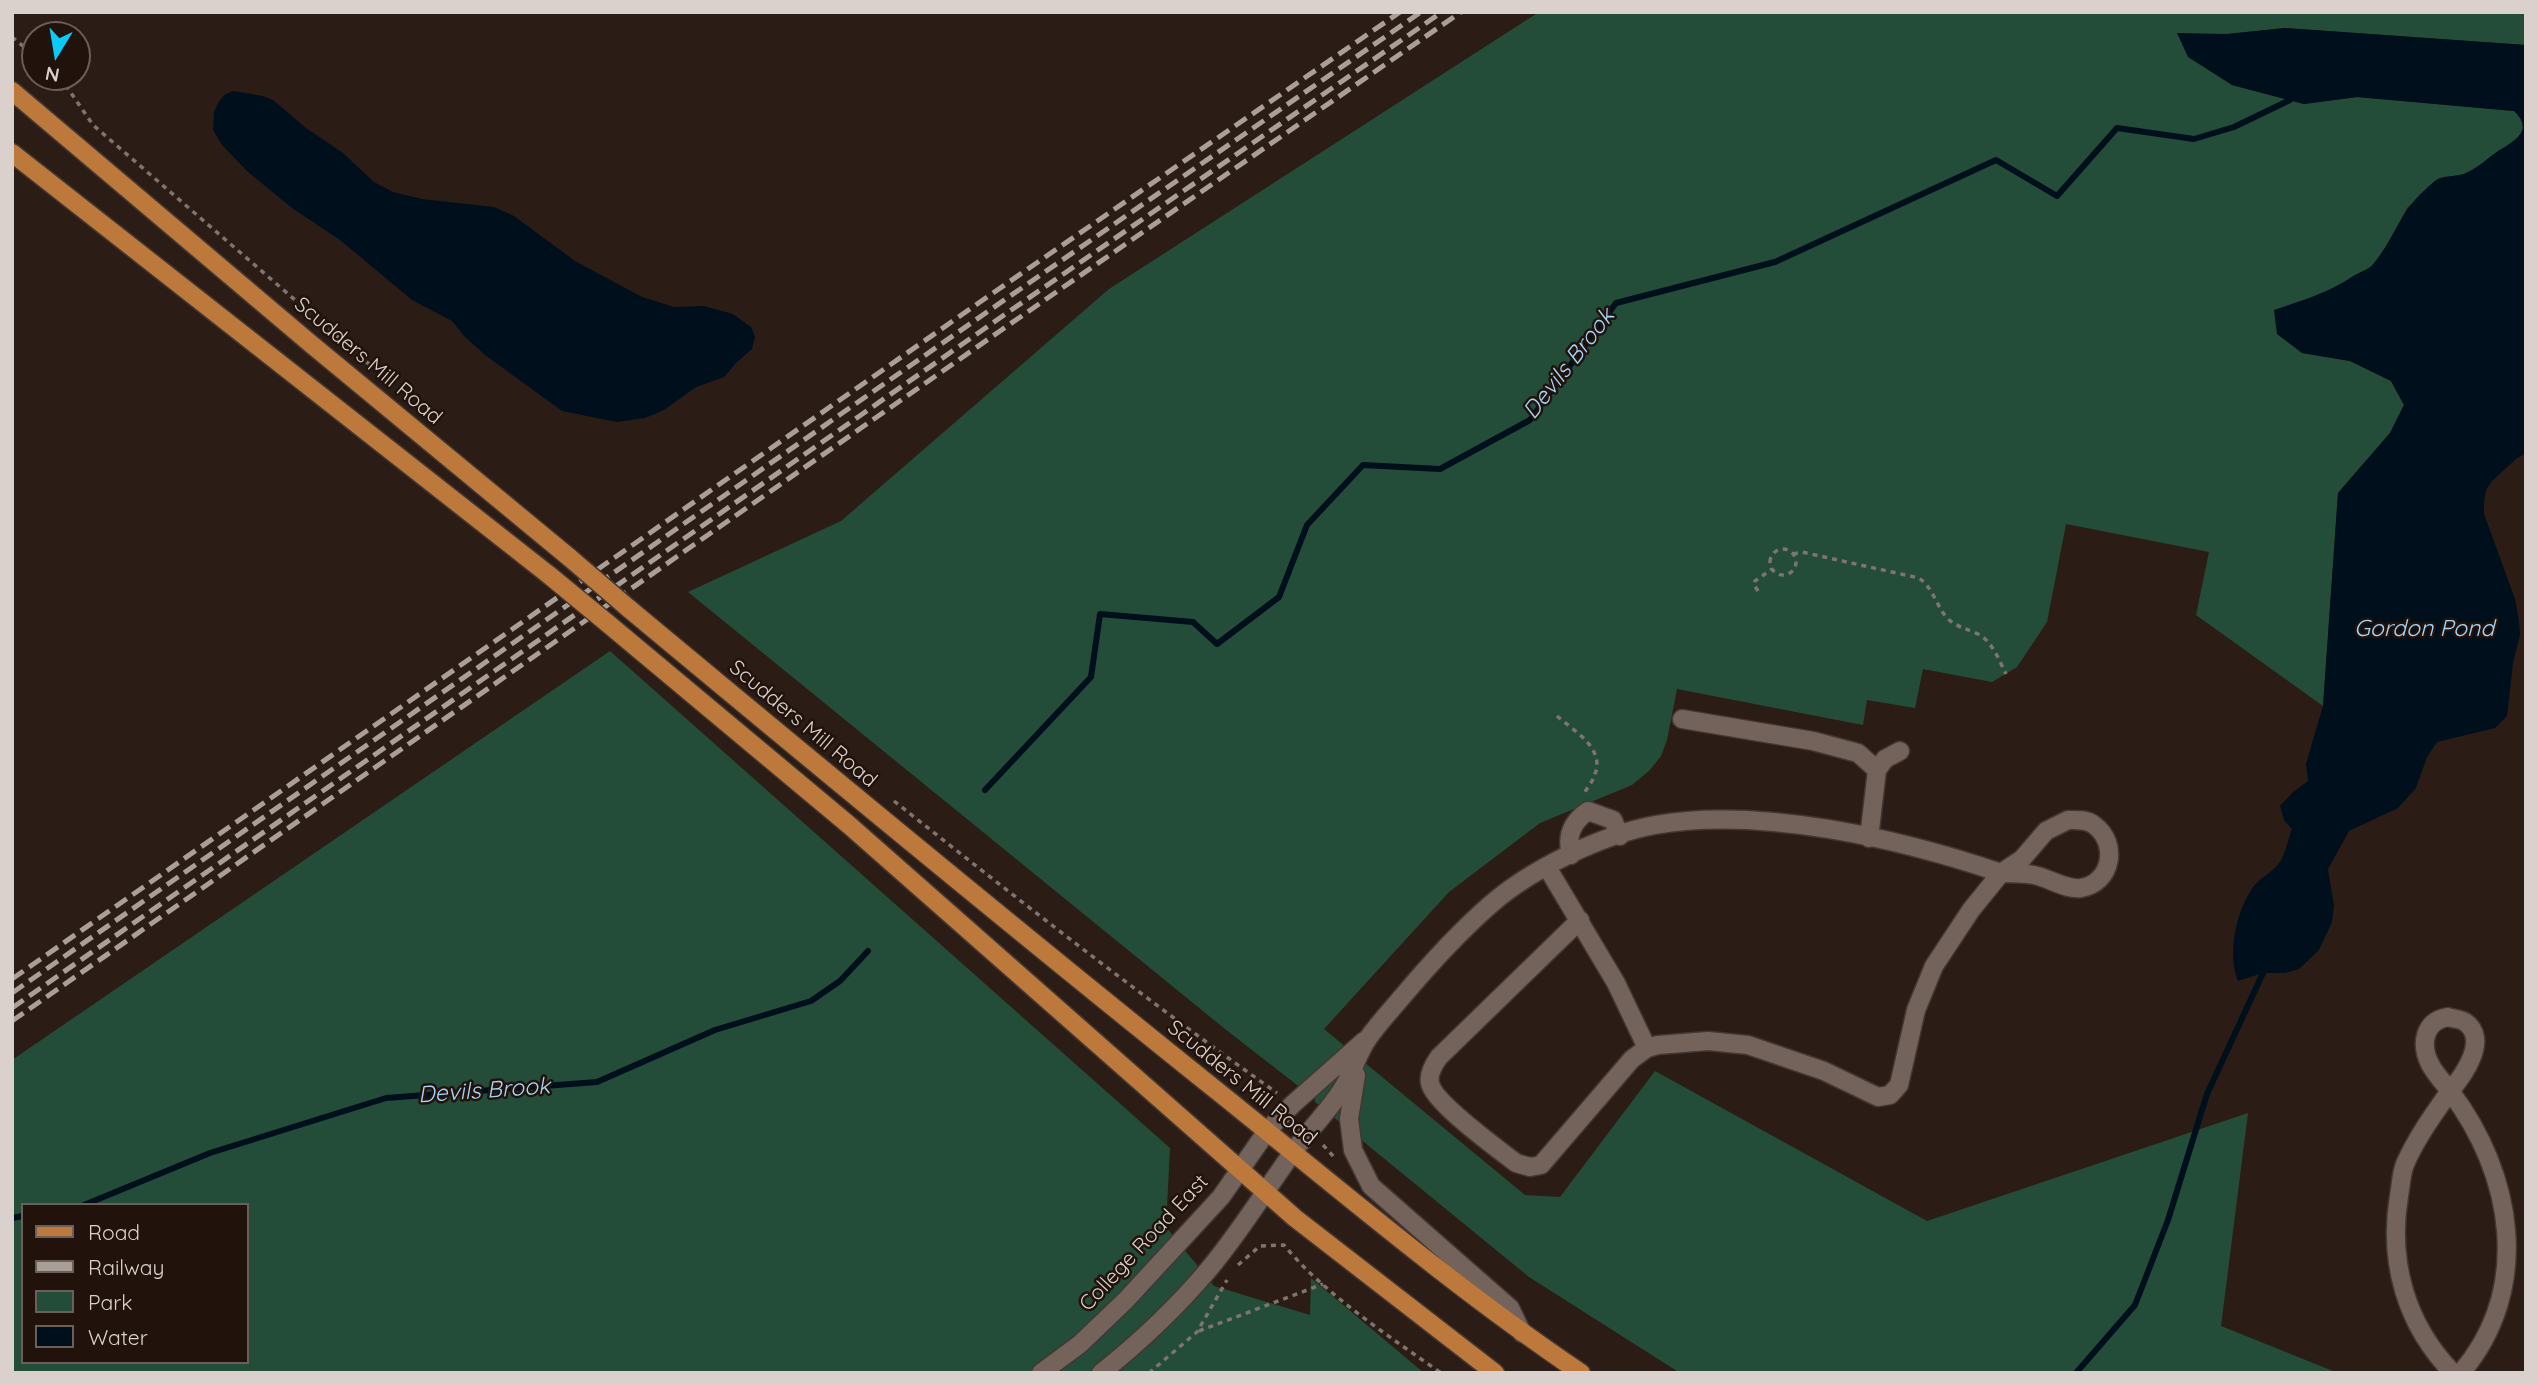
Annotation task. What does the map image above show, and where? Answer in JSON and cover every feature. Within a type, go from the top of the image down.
[{"type":"main road","name":"Scudders Mill Road","points":[[12,91],[1014,929],[1292,1153],[1522,1333],[1581,1373]]},
{"type":"main road","points":[[12,153],[549,575],[849,825],[1266,1192],[1494,1373]]},
{"type":"street","points":[[1682,719],[1813,741],[1858,753],[1877,770]]},
{"type":"street","points":[[1869,838],[1877,770],[1885,759],[1900,751]]},
{"type":"street","points":[[1571,855],[1570,831],[1577,818],[1588,811],[1613,820],[1620,835]]},
{"type":"street","points":[[1101,1373],[1132,1348],[1208,1269],[1343,1088],[1367,1039],[1427,968],[1490,905],[1523,880],[1571,855],[1620,835],[1654,825],[1707,820],[1764,821],[1822,828],[1962,859],[2001,873],[2032,874],[2078,888],[2095,884],[2106,872],[2111,859],[2108,844],[2095,825],[2081,820],[2067,820],[2046,831],[2022,859],[2001,873],[1970,910],[1934,966],[1916,1010],[1899,1085],[1890,1095],[1878,1097],[1824,1071],[1748,1045],[1708,1041],[1658,1045],[1647,1048],[1632,1059],[1541,1165],[1530,1167],[1516,1163],[1439,1100],[1430,1084],[1431,1069],[1439,1057],[1580,920]]},
{"type":"street","points":[[1548,867],[1616,984],[1647,1048]]},
{"type":"street","name":"College Road East","points":[[1041,1373],[1080,1344],[1126,1300],[1222,1197],[1267,1131],[1293,1104],[1367,1039]]},
{"type":"street","points":[[1367,1039],[1357,1067],[1349,1119],[1353,1150],[1362,1170],[1371,1186],[1510,1308],[1522,1333]]},
{"type":"street","points":[[2454,1373],[2433,1353],[2417,1322],[2403,1290],[2395,1253],[2396,1214],[2404,1167],[2422,1131],[2450,1091],[2468,1114],[2488,1157],[2501,1193],[2508,1234],[2506,1268],[2494,1318],[2461,1373]]},
{"type":"path","points":[[70,91],[93,125],[378,373]]},
{"type":"path","points":[[1793,554],[1796,564],[1791,573],[1781,575],[1772,569],[1770,561],[1775,552],[1784,549],[1793,554],[1802,552],[1919,578],[1932,591],[1950,621],[1980,635],[1991,646],[2007,674]]},
{"type":"path","points":[[1749,589],[1755,580],[1772,569]]},
{"type":"path","points":[[1754,585],[1758,591]]},
{"type":"path","points":[[1557,716],[1597,754],[1596,772],[1582,799],[1584,814]]},
{"type":"path","points":[[886,794],[1017,899],[1218,1051],[1293,1104]]},
{"type":"path","points":[[1277,1244],[1278,1237]]},
{"type":"path","points":[[1149,1373],[1197,1332],[1233,1270],[1261,1246],[1277,1244],[1284,1245],[1302,1268],[1441,1373]]},
{"type":"path","points":[[1197,1332],[1323,1284]]},
{"type":"green space","points":[[1539,12],[2526,12],[2526,45],[2285,28],[2227,34],[2178,34],[2232,85],[2304,104],[2357,97],[2514,111],[2521,118],[2523,128],[2510,146],[2499,150],[2487,161],[2464,174],[2438,179],[2407,208],[2372,267],[2323,293],[2302,353],[2350,361],[2391,381],[2404,405],[2390,433],[2338,493],[2323,706],[2196,615],[2209,552],[2066,524],[2047,622],[2017,667],[1992,682],[1923,669],[1915,708],[1867,700],[1863,725],[1677,689],[1667,740],[1661,756],[1650,770],[1632,785],[1540,823],[1449,892],[1324,1029],[1525,1195],[1560,1197],[1655,1071],[1927,1221],[2248,1113],[2221,1326],[2338,1373],[1680,1373],[1529,1277],[1315,1102],[1315,1099],[1225,1029],[688,592],[841,521],[1109,289]]},
{"type":"green space","points":[[610,651],[1170,1148],[1166,1227],[1214,1286],[1310,1315],[1311,1278],[1424,1373],[12,1373],[12,1060]]},
{"type":"water","name":"Gordon Pond","points":[[2285,28],[2526,45],[2526,453],[2492,481],[2486,490],[2484,502],[2484,514],[2515,599],[2520,635],[2513,663],[2507,716],[2495,728],[2437,742],[2427,757],[2416,788],[2398,808],[2349,831],[2328,869],[2334,906],[2332,922],[2319,950],[2299,969],[2285,973],[2263,973],[2238,981],[2233,945],[2242,908],[2253,887],[2275,867],[2284,853],[2292,829],[2284,820],[2280,806],[2308,781],[2306,764],[2323,706],[2338,493],[2390,433],[2404,405],[2391,381],[2350,361],[2302,353],[2277,334],[2274,310],[2323,292],[2369,267],[2381,254],[2417,197],[2436,180],[2461,175],[2474,169],[2517,138],[2523,129],[2520,118],[2514,111],[2357,97],[2304,104],[2232,85],[2188,57],[2177,33],[2227,34]]},
{"type":"water","points":[[233,91],[273,100],[306,128],[343,153],[374,182],[393,192],[422,199],[494,207],[514,216],[575,261],[642,297],[674,307],[704,306],[733,314],[751,327],[755,337],[752,349],[724,377],[696,387],[664,410],[645,418],[617,422],[562,411],[485,355],[452,321],[412,300],[340,240],[292,208],[248,172],[222,145],[213,130],[214,112],[218,103],[224,95]]},
{"type":"waterway","name":"Devils Brook","points":[[985,790],[1091,677],[1100,614],[1193,622],[1217,644],[1279,597],[1307,525],[1363,465],[1440,469],[1530,420],[1616,303],[1775,262],[1996,160],[2057,196],[2117,128],[2194,139],[2234,127],[2290,100]]},
{"type":"waterway","name":"Devils Brook","points":[[89,1203],[210,1153],[386,1098],[597,1082],[715,1030],[811,1001],[840,981],[868,951]]},
{"type":"waterway","points":[[2076,1373],[2135,1305],[2168,1220],[2207,1094],[2263,973]]},
{"type":"waterway","name":"Devils Brook","points":[[12,1218],[21,1216]]},
{"type":"railway","points":[[12,979],[980,302],[1400,12]]},
{"type":"railway","points":[[12,993],[1421,12]]},
{"type":"railway","points":[[12,1008],[1442,12]]},
{"type":"railway","points":[[12,1021],[1461,12]]}]
